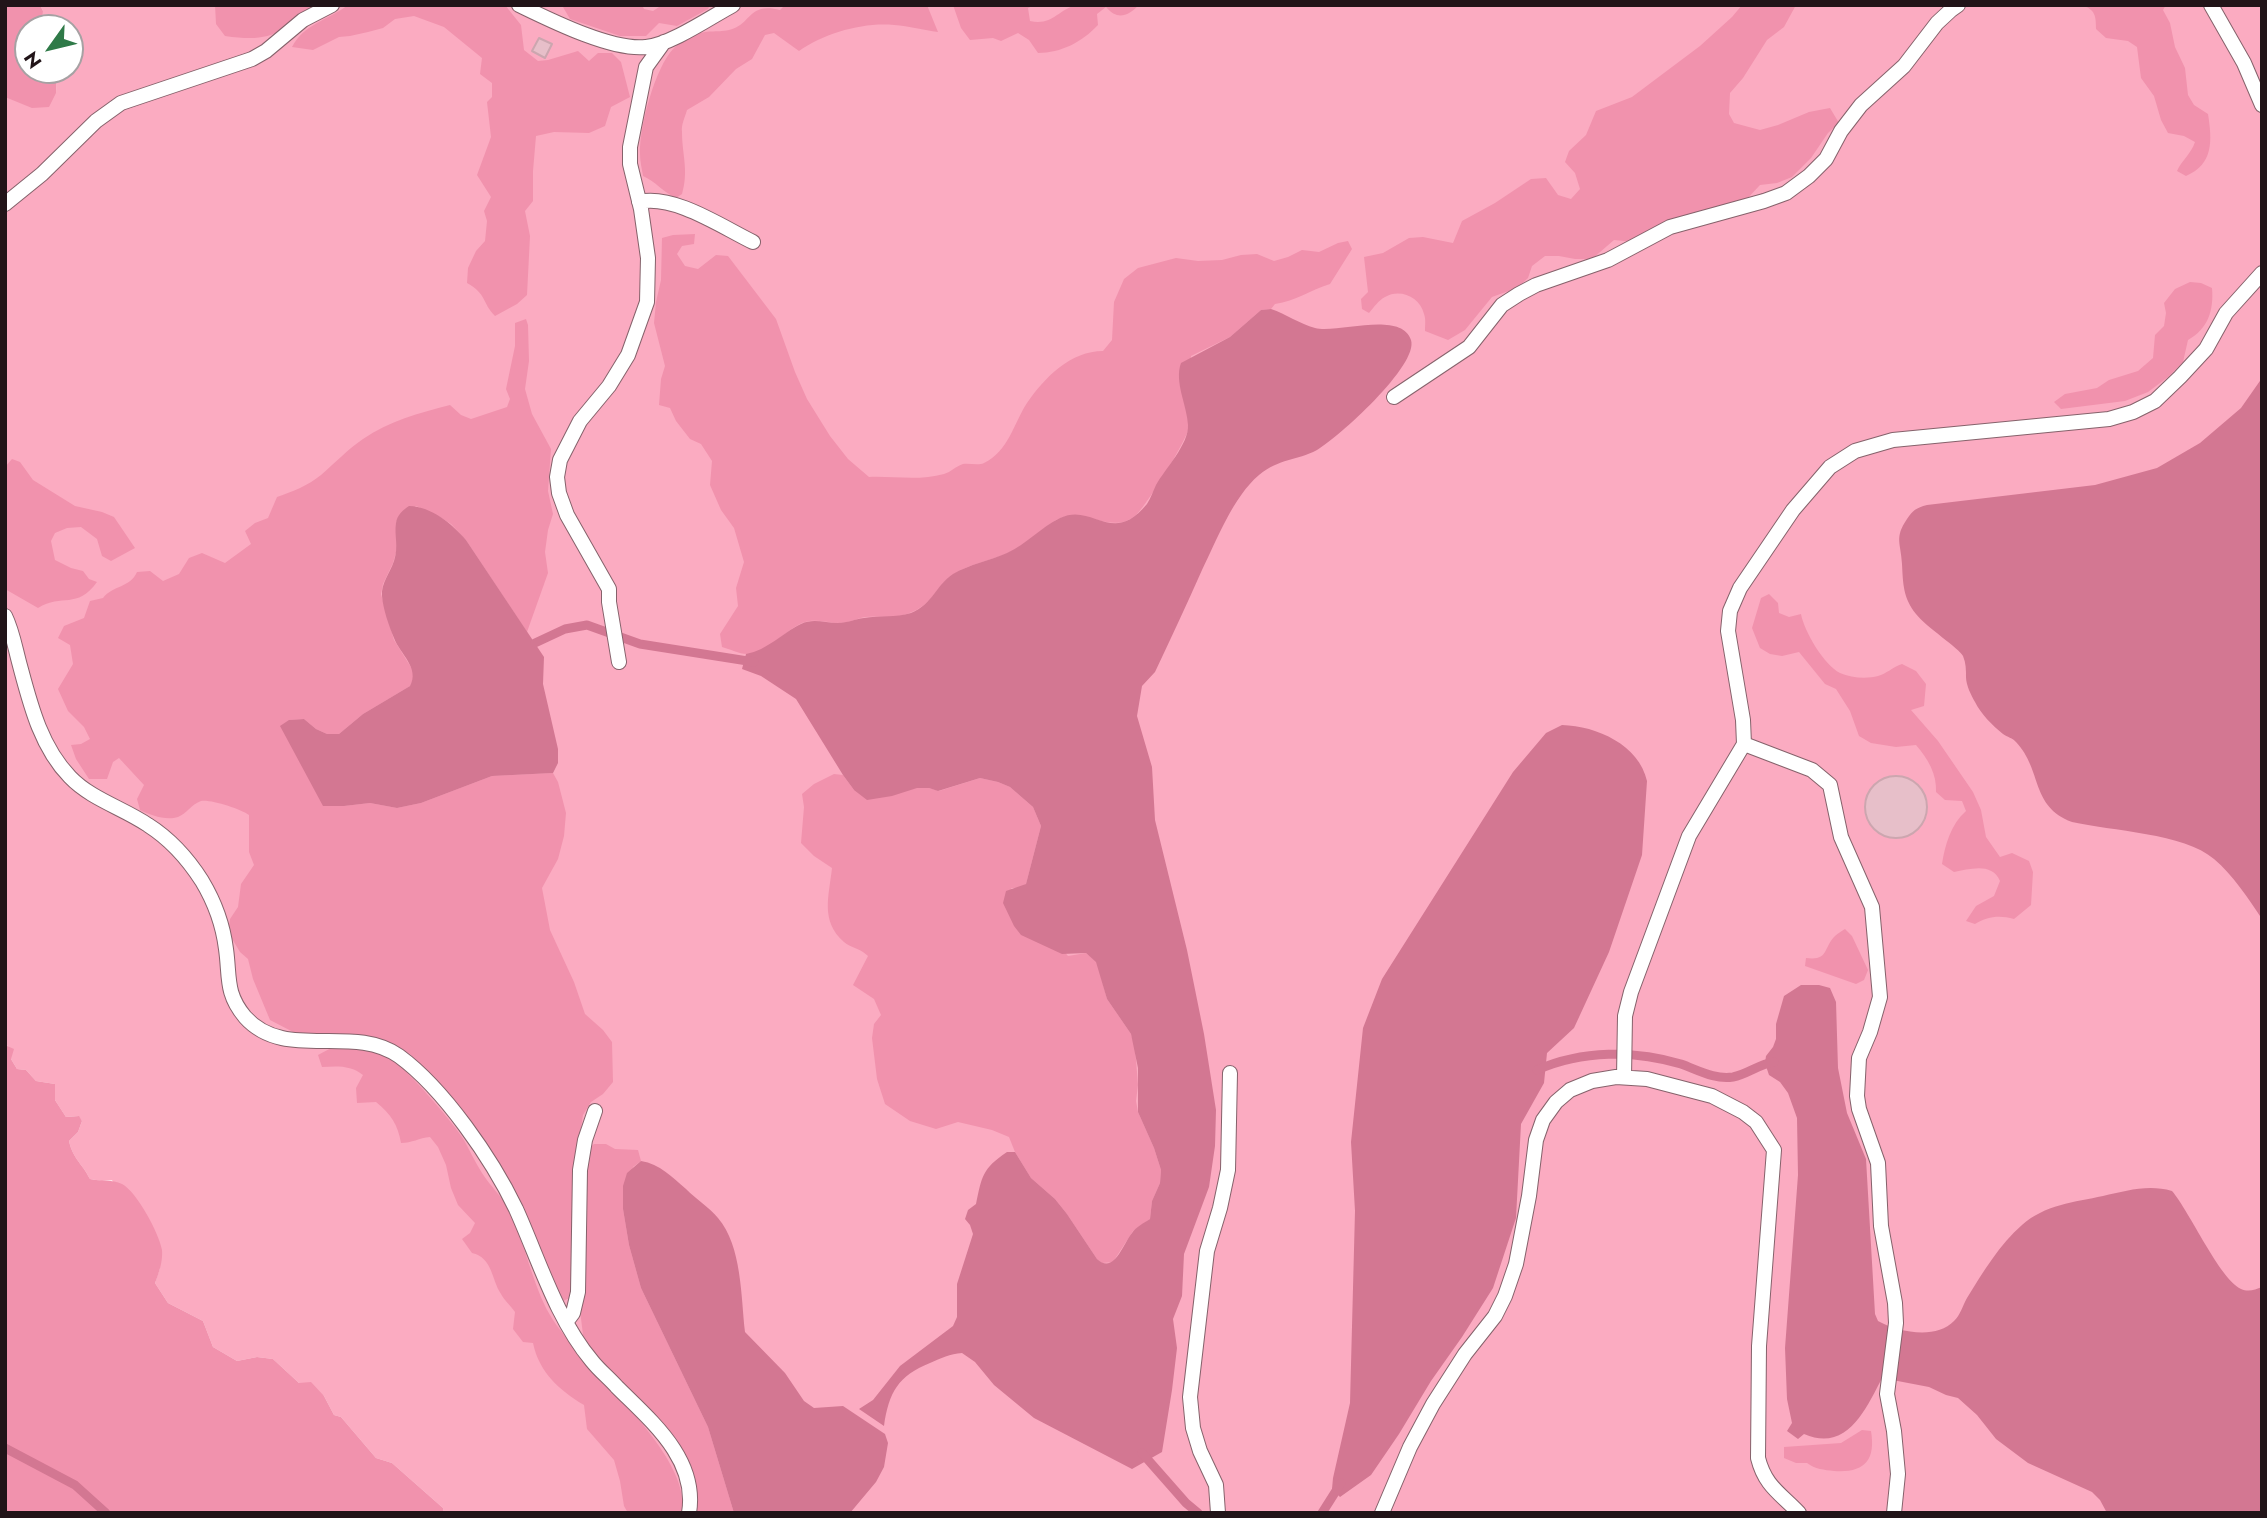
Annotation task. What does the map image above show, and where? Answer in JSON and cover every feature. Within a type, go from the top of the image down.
[{"type":"lane","points":[[5,204],[42,174],[96,121],[121,103],[253,59],[303,20],[332,5]]},
{"type":"lane","points":[[519,5],[560,24],[622,46],[647,47],[664,42],[733,5]]},
{"type":"lane","points":[[1394,397],[1469,346],[1502,305],[1536,285],[1608,260],[1670,227],[1786,193],[1826,159],[1841,131],[1861,105],[1903,66],[1937,23],[1958,5]]},
{"type":"lane","points":[[2211,5],[2245,64],[2262,106]]},
{"type":"lane","points":[[619,662],[609,589],[567,515],[559,493],[557,477],[560,460],[574,431],[628,355],[647,302],[648,258],[630,164],[630,147],[646,67],[664,42]]},
{"type":"lane","points":[[639,202],[661,201],[689,210],[753,242]]},
{"type":"lane","points":[[1624,1072],[1625,1016],[1689,836],[1744,744],[1742,708],[1728,631],[1730,611],[1740,588],[1793,510],[1830,467],[1855,451],[1893,440],[2109,419],[2133,412],[2155,401],[2207,349],[2226,313],[2262,273]]},
{"type":"lane","points":[[5,616],[40,731],[54,758],[72,779],[148,825],[171,843],[191,864],[208,892],[220,919],[232,998],[247,1019],[263,1030],[291,1041],[355,1041],[379,1045],[398,1056],[418,1073],[448,1105],[492,1166],[567,1321],[591,1360],[664,1434],[679,1457],[688,1480],[689,1513]]},
{"type":"lane","points":[[1744,744],[1812,770],[1830,785],[1840,837],[1872,907],[1881,997],[1859,1058],[1857,1096],[1878,1163],[1881,1226],[1895,1303],[1896,1323],[1888,1405],[1894,1431],[1898,1474],[1894,1513]]},
{"type":"lane","points":[[1382,1513],[1410,1447],[1433,1404],[1465,1353],[1495,1316],[1505,1296],[1516,1264],[1530,1196],[1536,1140],[1544,1119],[1556,1102],[1570,1090],[1591,1081],[1616,1077],[1624,1072],[1712,1096],[1743,1112],[1756,1122],[1774,1150],[1759,1346],[1758,1458],[1761,1473],[1771,1487],[1799,1513]]},
{"type":"lane","points":[[1219,1511],[1216,1485],[1200,1451],[1193,1428],[1190,1397],[1207,1251],[1228,1170],[1230,1073]]},
{"type":"lane","points":[[567,1321],[573,1313],[578,1292],[580,1170],[584,1140],[595,1111]]},
{"type":"shaded area","points":[[5,5],[40,5],[43,14],[14,14],[14,84],[56,84],[56,93],[49,107],[32,108],[5,97]]},
{"type":"shaded area","points":[[40,5],[2262,5],[2262,1513],[444,1513],[443,1508],[392,1463],[376,1458],[341,1417],[334,1415],[324,1396],[299,1383],[273,1359],[257,1357],[237,1361],[213,1347],[203,1321],[168,1303],[155,1283],[160,1268],[112,1180],[90,1179],[73,1152],[69,1141],[78,1132],[82,1121],[78,1116],[66,1117],[55,1100],[55,1084],[36,1081],[26,1070],[17,1069],[8,1046],[5,1045],[5,97],[56,93],[56,84],[84,84],[84,14],[43,14]]},
{"type":"shaded area","points":[[215,5],[317,5],[275,33],[241,38],[225,36],[216,24]]},
{"type":"shaded area","points":[[348,5],[505,5],[521,25],[524,50],[538,61],[578,51],[589,61],[598,53],[612,53],[621,62],[630,97],[611,107],[605,126],[589,133],[554,132],[536,136],[533,201],[525,211],[530,236],[527,295],[495,316],[478,291],[467,283],[468,268],[476,251],[485,241],[487,221],[484,211],[491,197],[477,175],[491,137],[487,102],[492,97],[492,83],[480,74],[482,58],[444,27],[414,16],[395,19],[383,28],[339,37],[313,50],[292,47],[303,33]]},
{"type":"shaded area","points":[[557,5],[642,5],[644,9],[653,11],[662,5],[710,5],[708,9],[677,26],[659,23],[646,36],[620,36],[570,19],[563,7]]},
{"type":"shaded area","points":[[785,5],[927,5],[938,32],[870,25],[832,34],[799,51],[774,33],[765,35],[752,59],[736,69],[709,97],[687,110],[682,129],[685,170],[682,194],[676,198],[643,176],[640,143],[645,114],[661,69],[674,48],[698,34],[736,27],[755,11],[769,8],[780,10]]},
{"type":"shaded area","points":[[953,5],[1035,5],[1028,8],[1030,21],[1038,22],[1076,5],[1139,5],[1122,15],[1114,14],[1106,7],[1097,14],[1098,25],[1085,37],[1063,49],[1038,53],[1029,40],[1018,33],[1001,41],[993,38],[970,40],[961,28]]},
{"type":"shaded area","points":[[1742,5],[1796,5],[1784,27],[1767,40],[1730,93],[1729,114],[1734,123],[1760,130],[1809,112],[1830,108],[1839,123],[1792,177],[1777,183],[1760,185],[1744,202],[1634,242],[1614,240],[1592,259],[1545,256],[1532,266],[1528,278],[1517,288],[1492,297],[1465,330],[1448,340],[1425,331],[1422,308],[1409,296],[1391,294],[1369,313],[1362,309],[1361,299],[1368,292],[1364,257],[1383,253],[1409,238],[1423,237],[1453,243],[1462,221],[1531,179],[1546,178],[1558,195],[1571,199],[1580,189],[1575,173],[1565,162],[1569,151],[1586,135],[1596,111],[1632,97],[1700,46]]},
{"type":"shaded area","points":[[2082,5],[2166,5],[2163,10],[2185,68],[2188,95],[2194,105],[2208,114],[2209,150],[2202,165],[2195,171],[2186,176],[2177,171],[2195,142],[2184,136],[2168,133],[2154,96],[2141,78],[2137,47],[2128,41],[2106,38],[2096,29],[2092,11]]},
{"type":"shaded area","points":[[695,234],[694,244],[682,246],[677,254],[685,266],[698,269],[716,255],[728,256],[776,319],[807,399],[830,436],[848,459],[869,477],[935,476],[963,464],[982,464],[992,458],[1005,444],[1027,403],[1051,375],[1080,355],[1103,351],[1112,340],[1114,302],[1124,279],[1138,268],[1176,258],[1222,260],[1257,254],[1274,261],[1302,250],[1319,252],[1348,241],[1352,249],[1330,284],[1275,304],[1271,309],[1261,310],[1230,337],[1191,356],[1187,402],[1188,430],[1165,474],[1136,515],[1116,523],[1066,516],[1008,553],[954,574],[917,610],[891,617],[865,617],[842,623],[802,623],[762,650],[747,654],[722,647],[720,634],[738,606],[736,588],[744,562],[734,528],[721,510],[710,485],[712,461],[701,444],[690,439],[670,408],[659,405],[665,366],[654,323],[661,280],[662,238]]},
{"type":"shaded area","points":[[2190,282],[2212,288],[2211,311],[2205,325],[2188,340],[2183,362],[2168,377],[2148,392],[2125,401],[2061,409],[2054,402],[2065,394],[2097,388],[2109,380],[2138,371],[2153,358],[2155,335],[2164,326],[2164,303],[2175,289]]},
{"type":"shaded area","points":[[1271,309],[1315,328],[1395,326],[1405,331],[1411,340],[1410,351],[1390,383],[1342,431],[1317,450],[1267,469],[1241,495],[1220,533],[1155,672],[1142,686],[1137,716],[1152,767],[1155,820],[1187,950],[1216,1110],[1215,1146],[1209,1187],[1184,1254],[1182,1296],[1173,1319],[1177,1348],[1162,1452],[1132,1469],[1034,1418],[994,1385],[975,1362],[962,1353],[934,1361],[903,1380],[892,1395],[884,1426],[859,1409],[873,1400],[900,1366],[953,1326],[957,1317],[957,1284],[973,1234],[965,1219],[968,1210],[976,1204],[982,1180],[992,1163],[1007,1152],[1015,1152],[1031,1178],[1055,1199],[1097,1259],[1103,1263],[1113,1261],[1134,1231],[1150,1219],[1161,1170],[1138,1112],[1138,1068],[1131,1034],[1107,999],[1096,962],[1086,953],[1062,954],[1021,935],[1003,903],[1006,891],[1026,884],[1041,826],[1033,807],[1010,787],[980,778],[938,791],[917,788],[867,800],[854,790],[843,775],[796,699],[761,676],[742,669],[746,654],[761,649],[806,622],[841,623],[911,613],[924,605],[953,574],[1014,549],[1060,518],[1083,515],[1113,523],[1135,516],[1147,504],[1185,440],[1188,425],[1179,378],[1181,363],[1230,337],[1261,310]]},
{"type":"shaded area","points":[[526,319],[529,361],[525,389],[532,414],[551,449],[548,491],[553,514],[545,552],[548,573],[527,632],[466,540],[451,524],[416,506],[396,522],[397,549],[381,594],[394,640],[414,672],[413,681],[410,686],[363,714],[339,734],[327,734],[304,719],[289,720],[344,806],[370,803],[397,808],[421,803],[492,776],[553,773],[558,782],[566,813],[564,836],[558,859],[542,888],[550,930],[574,982],[585,1014],[612,1042],[613,1082],[603,1094],[591,1102],[583,1115],[576,1159],[572,1297],[563,1301],[438,1084],[410,1054],[381,1039],[353,1034],[297,1034],[270,1020],[248,959],[240,952],[228,932],[230,919],[238,907],[241,884],[254,865],[249,852],[249,815],[225,805],[205,801],[198,802],[181,816],[173,818],[144,812],[140,810],[137,799],[144,785],[119,758],[113,762],[107,779],[89,779],[76,759],[71,745],[90,739],[84,727],[68,711],[58,689],[73,664],[70,645],[58,638],[64,626],[84,618],[90,601],[103,598],[130,581],[137,572],[150,571],[163,581],[179,574],[189,558],[202,553],[225,563],[251,544],[245,531],[268,518],[277,497],[316,479],[357,443],[383,427],[450,405],[461,415],[471,419],[507,407],[510,399],[506,389],[515,346],[515,323]]},
{"type":"shaded area","points":[[2262,378],[2262,919],[2228,872],[2201,850],[2166,838],[2072,822],[2049,807],[2024,753],[2015,741],[1991,723],[1977,706],[1967,683],[1963,656],[1920,619],[1908,602],[1904,590],[1899,541],[1909,516],[1927,505],[2095,485],[2157,468],[2200,443],[2241,408]]},
{"type":"shaded area","points":[[12,459],[20,462],[33,480],[75,506],[114,517],[135,548],[111,561],[102,556],[97,539],[81,527],[67,528],[55,533],[51,541],[55,560],[83,571],[89,579],[97,582],[83,596],[38,608],[5,589],[5,467]]},
{"type":"shaded area","points":[[409,506],[426,509],[440,517],[466,540],[544,657],[543,684],[558,749],[558,763],[553,773],[492,776],[421,803],[397,808],[370,803],[323,806],[280,726],[289,720],[304,719],[327,734],[339,734],[363,714],[410,686],[413,673],[394,638],[382,596],[384,582],[395,556],[397,520]]},
{"type":"shaded area","points":[[1769,594],[1778,603],[1779,613],[1789,617],[1801,614],[1816,647],[1840,673],[1854,677],[1874,677],[1902,664],[1916,671],[1926,684],[1924,706],[1911,710],[1938,741],[1973,792],[1981,810],[1986,837],[2000,857],[2012,853],[2029,861],[2033,872],[2031,905],[2014,919],[1994,917],[1975,924],[1966,921],[1976,906],[1994,896],[2000,881],[1992,871],[1986,869],[1954,872],[1942,864],[1950,835],[1956,822],[1966,811],[1962,801],[1945,800],[1936,792],[1931,767],[1916,745],[1896,747],[1871,743],[1859,736],[1850,711],[1836,689],[1825,684],[1799,652],[1782,656],[1770,654],[1760,648],[1752,628],[1761,598]]},
{"type":"shaded area","points":[[1562,725],[1589,729],[1615,740],[1635,757],[1642,768],[1647,781],[1642,855],[1609,952],[1574,1028],[1547,1053],[1544,1083],[1521,1124],[1516,1218],[1493,1288],[1371,1475],[1340,1497],[1332,1489],[1350,1403],[1355,1211],[1351,1142],[1363,1028],[1382,979],[1513,772],[1546,733]]},
{"type":"shaded area","points":[[834,774],[843,775],[854,790],[929,788],[939,791],[980,778],[1010,787],[1033,807],[1041,826],[1026,884],[1011,888],[1068,956],[1086,953],[1097,962],[1107,999],[1131,1034],[1135,1047],[1138,1112],[1161,1170],[1150,1219],[1133,1231],[1113,1262],[1102,1263],[1097,1259],[1055,1199],[1031,1178],[1009,1137],[958,1122],[936,1129],[910,1121],[885,1104],[877,1079],[872,1038],[874,1024],[881,1015],[874,999],[853,985],[868,956],[836,934],[828,908],[832,868],[801,843],[804,807],[802,794],[814,784]]},
{"type":"shaded area","points":[[1845,929],[1852,936],[1868,970],[1864,980],[1856,984],[1805,966],[1806,958],[1822,956],[1835,936]]},
{"type":"shaded area","points":[[1801,985],[1830,988],[1836,1002],[1838,1068],[1847,1113],[1866,1159],[1875,1314],[1878,1321],[1917,1332],[1937,1331],[1946,1327],[1958,1316],[1979,1278],[2006,1241],[2022,1225],[2040,1213],[2129,1190],[2154,1188],[2172,1191],[2214,1259],[2232,1282],[2246,1290],[2262,1287],[2262,1513],[2107,1513],[2092,1492],[2028,1463],[1996,1439],[1977,1415],[1958,1398],[1929,1387],[1882,1378],[1862,1414],[1843,1433],[1832,1438],[1804,1434],[1798,1439],[1787,1431],[1792,1423],[1787,1399],[1785,1348],[1798,1175],[1797,1118],[1788,1093],[1780,1082],[1769,1075],[1765,1063],[1776,1039],[1776,1024],[1784,996]]},
{"type":"shaded area","points":[[5,1045],[14,1049],[11,1059],[17,1069],[26,1070],[36,1081],[55,1084],[55,1100],[66,1117],[79,1116],[82,1121],[78,1132],[69,1141],[75,1157],[90,1179],[122,1184],[140,1204],[152,1224],[162,1250],[155,1283],[168,1303],[203,1321],[213,1347],[237,1361],[257,1357],[273,1359],[299,1383],[311,1382],[324,1396],[334,1415],[341,1417],[376,1458],[392,1463],[443,1508],[444,1513],[5,1513]]},
{"type":"shaded area","points":[[333,1047],[370,1051],[390,1058],[418,1084],[464,1140],[515,1223],[550,1315],[564,1335],[654,1438],[671,1465],[681,1490],[681,1513],[628,1513],[614,1460],[587,1429],[584,1405],[551,1379],[540,1363],[533,1343],[523,1342],[513,1329],[515,1312],[501,1294],[488,1264],[472,1253],[462,1239],[470,1233],[475,1223],[458,1205],[438,1147],[430,1137],[401,1143],[396,1125],[381,1106],[376,1102],[357,1103],[356,1088],[363,1075],[349,1068],[322,1067],[318,1055]]},
{"type":"shaded area","points":[[594,1144],[606,1144],[615,1149],[638,1150],[641,1161],[633,1167],[623,1209],[629,1245],[641,1288],[708,1427],[734,1513],[694,1513],[667,1429],[592,1351],[583,1335],[580,1310],[585,1174],[589,1148]]},
{"type":"shaded area","points":[[641,1161],[660,1168],[671,1176],[718,1218],[732,1243],[736,1257],[745,1332],[785,1373],[804,1401],[814,1408],[843,1406],[885,1434],[888,1443],[884,1467],[876,1482],[850,1513],[734,1513],[708,1427],[641,1288],[629,1245],[623,1209],[623,1186],[627,1173]]},
{"type":"shaded area","points":[[1862,1430],[1871,1431],[1872,1450],[1866,1463],[1853,1470],[1823,1470],[1784,1458],[1784,1447],[1841,1443]]},
{"type":"building","points":[[539,38],[552,44],[545,58],[532,51]]},
{"type":"building","points":[[1890,776],[1902,776],[1918,785],[1925,795],[1925,819],[1918,829],[1902,838],[1890,838],[1879,833],[1870,824],[1865,813],[1865,801],[1870,790],[1879,781]]},
{"type":"waterway","points":[[535,643],[565,629],[587,625],[640,644],[754,662]]},
{"type":"waterway","points":[[1537,1070],[1572,1059],[1627,1054],[1663,1059],[1726,1078],[1774,1062]]},
{"type":"waterway","points":[[5,1448],[75,1485],[106,1513]]},
{"type":"waterway","points":[[1142,1453],[1198,1513]]},
{"type":"waterway","points":[[1322,1513],[1341,1483]]}]
